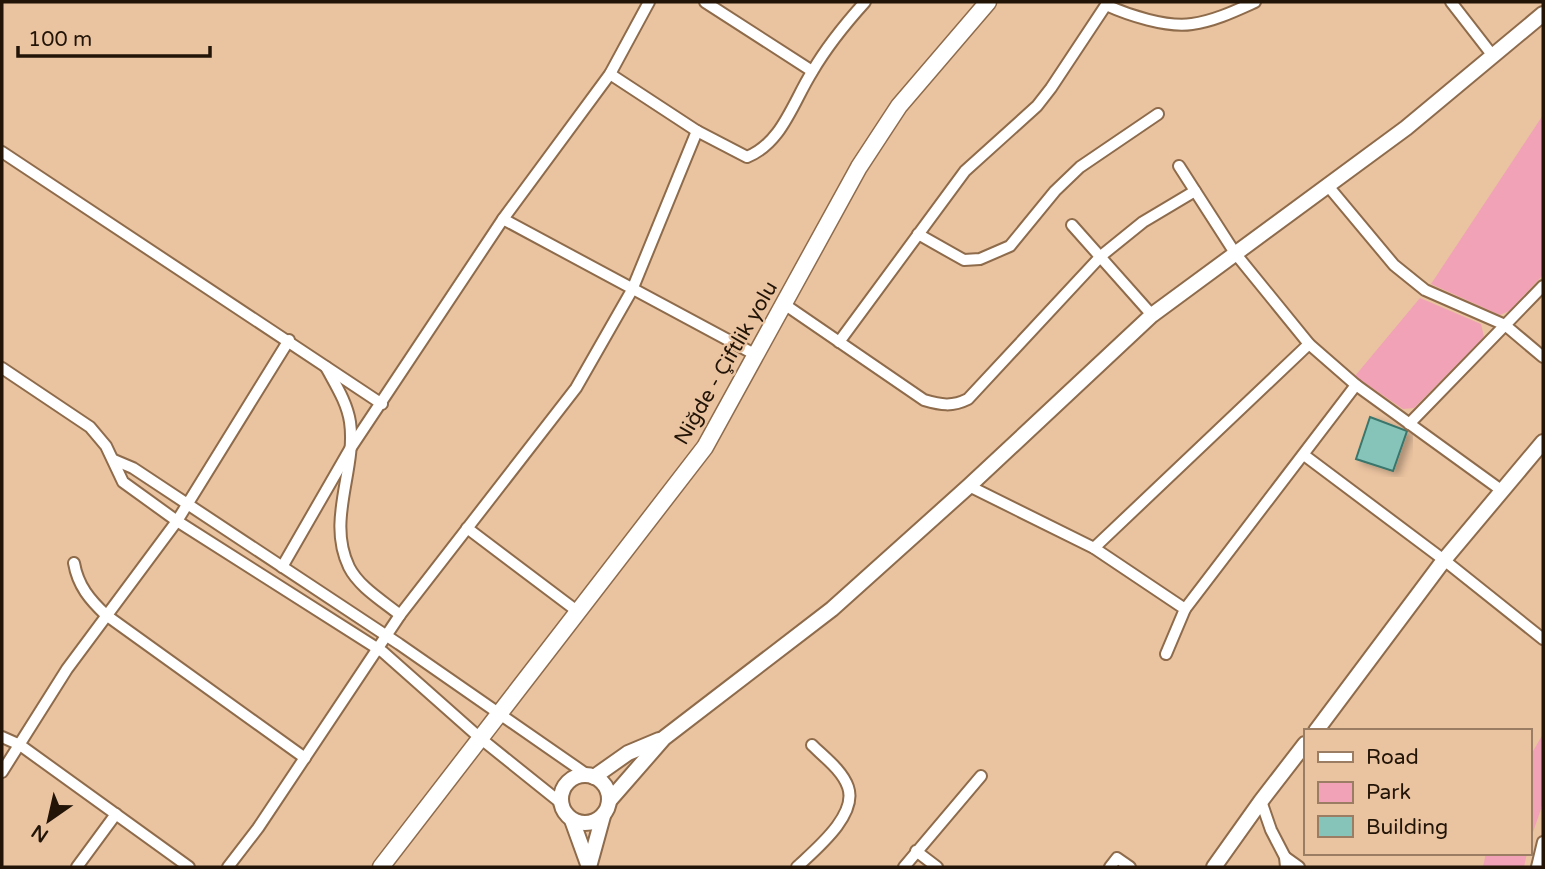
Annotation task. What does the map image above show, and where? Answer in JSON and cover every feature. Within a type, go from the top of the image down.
[{"type":"main road","name":"Niğde - Çiftlik yolu","points":[[381,867],[705,447],[859,167],[899,106],[988,2]]},
{"type":"street","points":[[282,566],[350,449],[503,219],[610,74],[649,2]]},
{"type":"street","points":[[705,2],[812,71]]},
{"type":"street","points":[[610,74],[697,131],[747,158],[761,152],[787,118],[812,71],[865,2]]},
{"type":"street","points":[[839,342],[965,171],[1044,97],[1107,3],[1135,18],[1190,25],[1227,15],[1255,2]]},
{"type":"street","points":[[1451,2],[1493,56]]},
{"type":"street","points":[[589,867],[609,801],[664,738],[832,609],[969,486],[1152,315],[1406,128],[1543,14]]},
{"type":"street","points":[[918,234],[964,260],[980,259],[1010,246],[1055,191],[1080,167],[1158,114]]},
{"type":"street","points":[[228,867],[305,758],[400,615],[576,388],[632,290],[697,131]]},
{"type":"street","points":[[2,152],[382,404]]},
{"type":"street","points":[[1179,166],[1235,253],[1309,344],[1356,385],[1501,490]]},
{"type":"street","points":[[1328,186],[1394,265],[1425,290],[1505,325],[1543,357]]},
{"type":"street","points":[[783,304],[924,400],[940,405],[956,405],[968,399],[1101,256],[1143,222],[1195,191]]},
{"type":"street","points":[[503,219],[756,355]]},
{"type":"street","points":[[1072,225],[1152,315]]},
{"type":"street","points":[[1409,424],[1543,286]]},
{"type":"street","points":[[2,772],[67,669],[177,521],[289,340]]},
{"type":"street","points":[[1094,548],[1309,344]]},
{"type":"street","points":[[324,365],[347,409],[350,422],[350,449],[342,498],[341,542],[349,566],[358,580],[400,615]]},
{"type":"street","points":[[2,368],[90,427],[106,446],[123,482],[177,521],[379,649],[561,803]]},
{"type":"street","points":[[1166,654],[1185,609],[1356,385]]},
{"type":"street","points":[[1317,729],[1444,560],[1501,490],[1542,446]]},
{"type":"street","points":[[1304,455],[1444,560],[1543,639]]},
{"type":"street","points":[[114,460],[133,468],[282,566],[592,776],[608,791],[609,801]]},
{"type":"street","points":[[969,486],[1094,548],[1185,609]]},
{"type":"street","points":[[467,528],[577,611]]},
{"type":"street","points":[[74,563],[77,578],[89,600],[106,615],[305,758]]},
{"type":"street","points":[[2,737],[20,745],[189,867]]},
{"type":"street","points":[[603,816],[591,823],[583,824],[572,820],[563,811],[561,803],[561,796],[568,782],[582,775],[592,776],[628,753],[664,738]]},
{"type":"street","points":[[797,867],[845,816],[850,802],[848,788],[841,774],[812,745]]},
{"type":"street","points":[[1214,867],[1304,745]]},
{"type":"street","points":[[904,867],[981,776]]},
{"type":"street","points":[[1261,801],[1286,862],[1300,867]]},
{"type":"street","points":[[76,867],[116,814]]},
{"type":"street","points":[[572,820],[589,867]]},
{"type":"street","points":[[1537,867],[1543,842]]},
{"type":"street","points":[[916,851],[937,867]]},
{"type":"street","points":[[1110,867],[1117,858],[1130,867]]},
{"type":"green space","points":[[1543,115],[1543,275],[1509,311],[1500,315],[1431,284]]},
{"type":"green space","points":[[1420,298],[1481,324],[1484,337],[1414,408],[1403,409],[1355,376]]},
{"type":"green space","points":[[1543,734],[1543,803],[1531,838],[1531,755]]},
{"type":"green space","points":[[1486,855],[1527,855],[1524,867],[1483,867]]},
{"type":"building","points":[[1370,417],[1407,431],[1393,471],[1356,459]]}]
